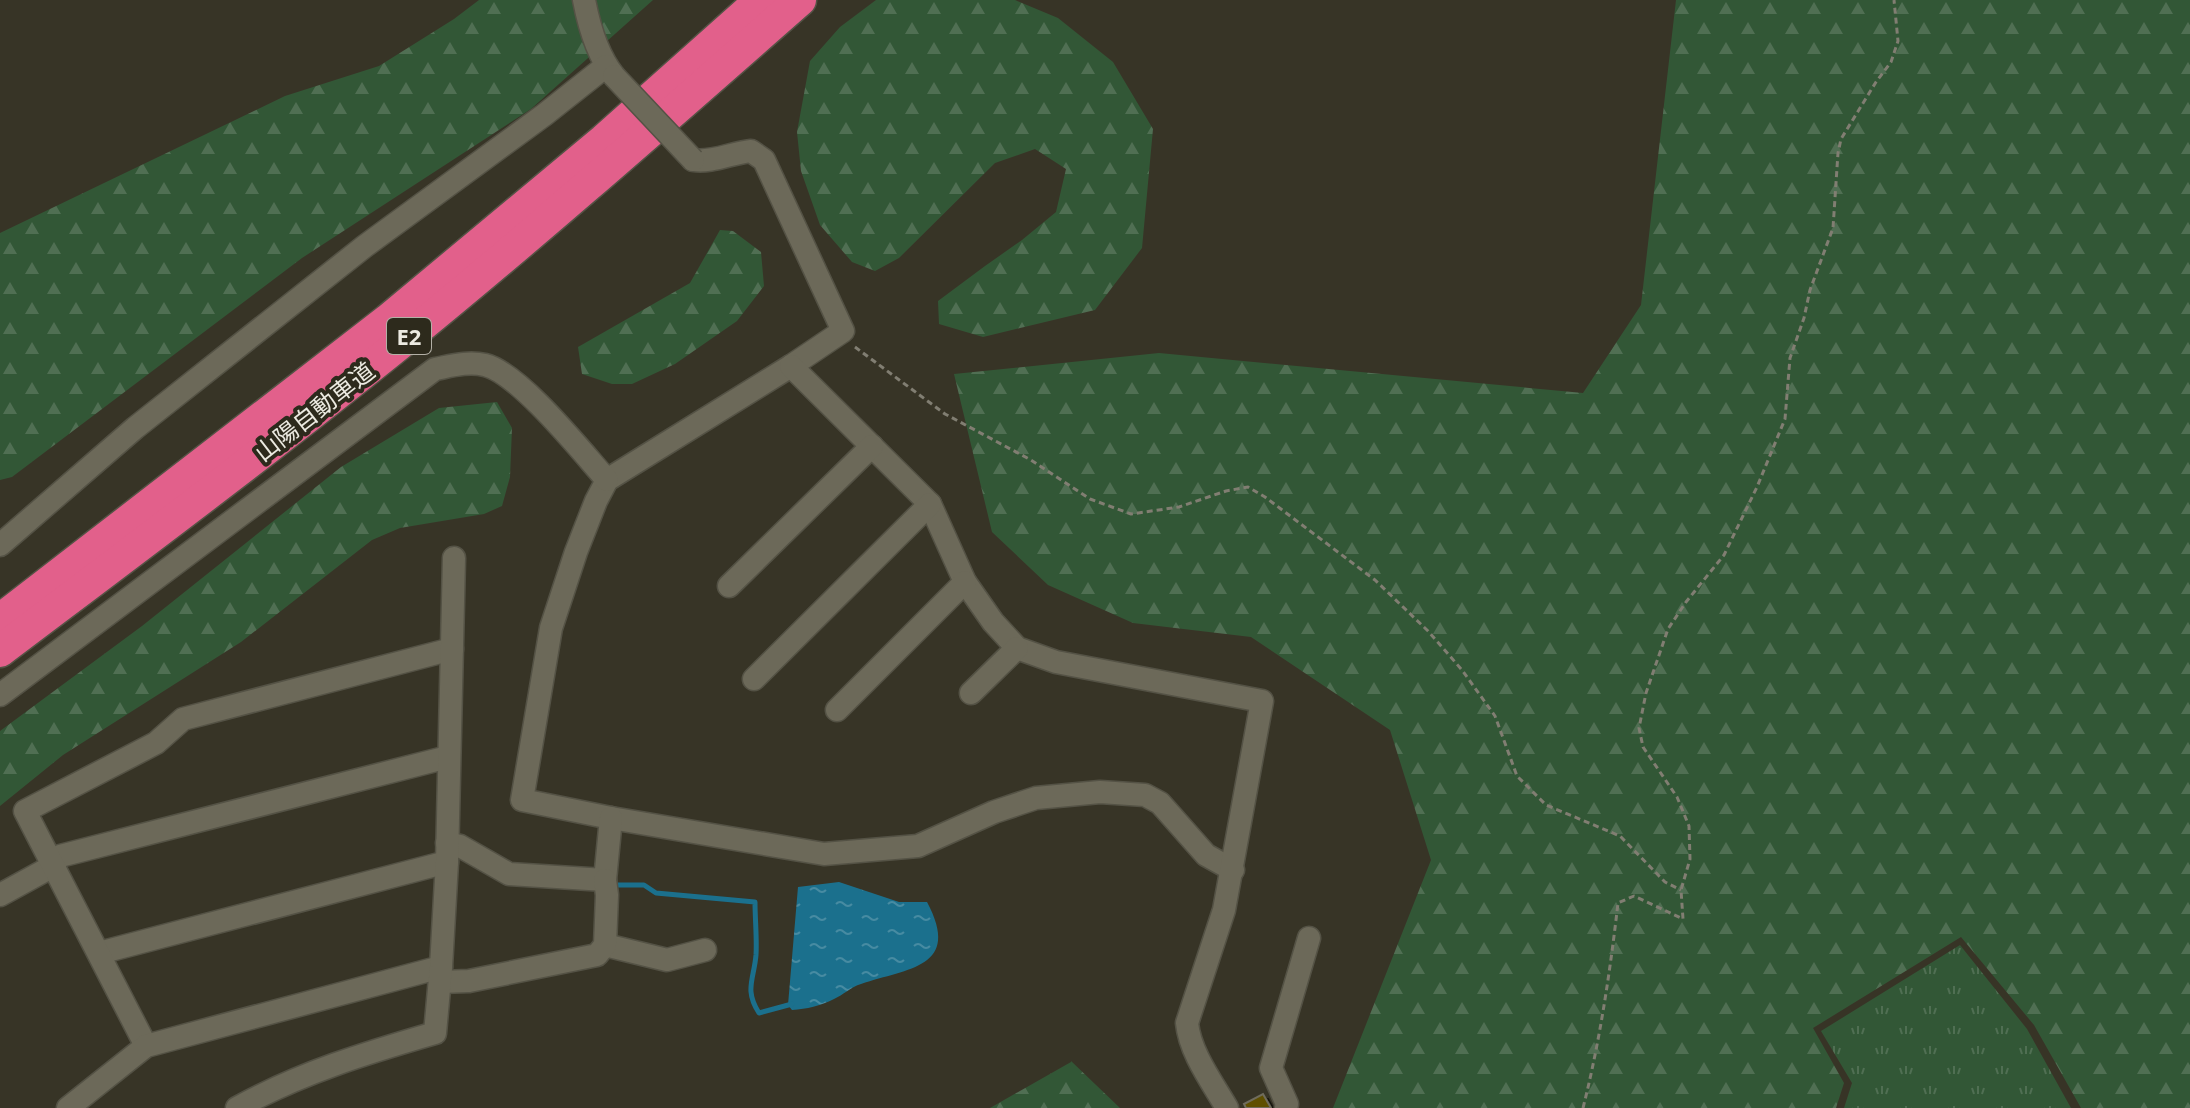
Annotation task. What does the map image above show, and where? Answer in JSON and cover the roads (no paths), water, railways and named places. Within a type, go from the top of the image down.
[{"type":"highway","name":"山陽自動車道","points":[[0,620],[388,320],[604,140],[761,0]]},
{"type":"highway","name":"山陽自動車道","points":[[0,651],[233,475],[404,340],[622,157],[800,0]]},
{"type":"street","points":[[584,0],[588,22],[610,71],[693,160],[705,162],[751,151],[764,160],[843,331],[607,480],[586,527],[551,628],[522,800],[824,854],[918,846],[994,812],[1036,798],[1100,792],[1145,795],[1160,803],[1206,855],[1233,870]]},
{"type":"street","points":[[0,545],[135,428],[365,246],[544,115],[610,71]]},
{"type":"street","points":[[0,695],[435,369],[463,364],[486,365],[512,379],[607,480]]},
{"type":"street","points":[[791,366],[930,504],[965,582],[993,622],[1017,648],[1056,662],[1262,701],[1224,910],[1187,1023],[1188,1035],[1196,1053],[1227,1108]]},
{"type":"street","points":[[729,586],[872,446]]},
{"type":"street","points":[[754,679],[930,504]]},
{"type":"street","points":[[237,1108],[324,1067],[435,1033],[447,852],[454,558]]},
{"type":"street","points":[[837,710],[965,582]]},
{"type":"street","points":[[971,693],[1017,648]]},
{"type":"street","points":[[146,1046],[25,811],[156,743],[183,719],[452,649]]},
{"type":"street","points":[[0,895],[53,866],[60,856],[448,757]]},
{"type":"street","points":[[68,1108],[146,1046],[440,975],[469,981],[597,955],[605,945],[605,880],[611,818]]},
{"type":"street","points":[[99,953],[460,846],[509,874],[605,880]]},
{"type":"street","points":[[1286,1108],[1271,1068],[1309,938]]},
{"type":"street","points":[[605,945],[667,960],[705,950]]},
{"type":"water","points":[[839,882],[899,902],[927,902],[936,924],[938,940],[934,953],[925,962],[857,985],[824,1004],[792,1010],[788,1005],[798,887]]},
{"type":"waterway","points":[[616,885],[644,885],[656,893],[755,902],[756,955],[751,984],[754,1005],[759,1013],[792,1004]]}]
